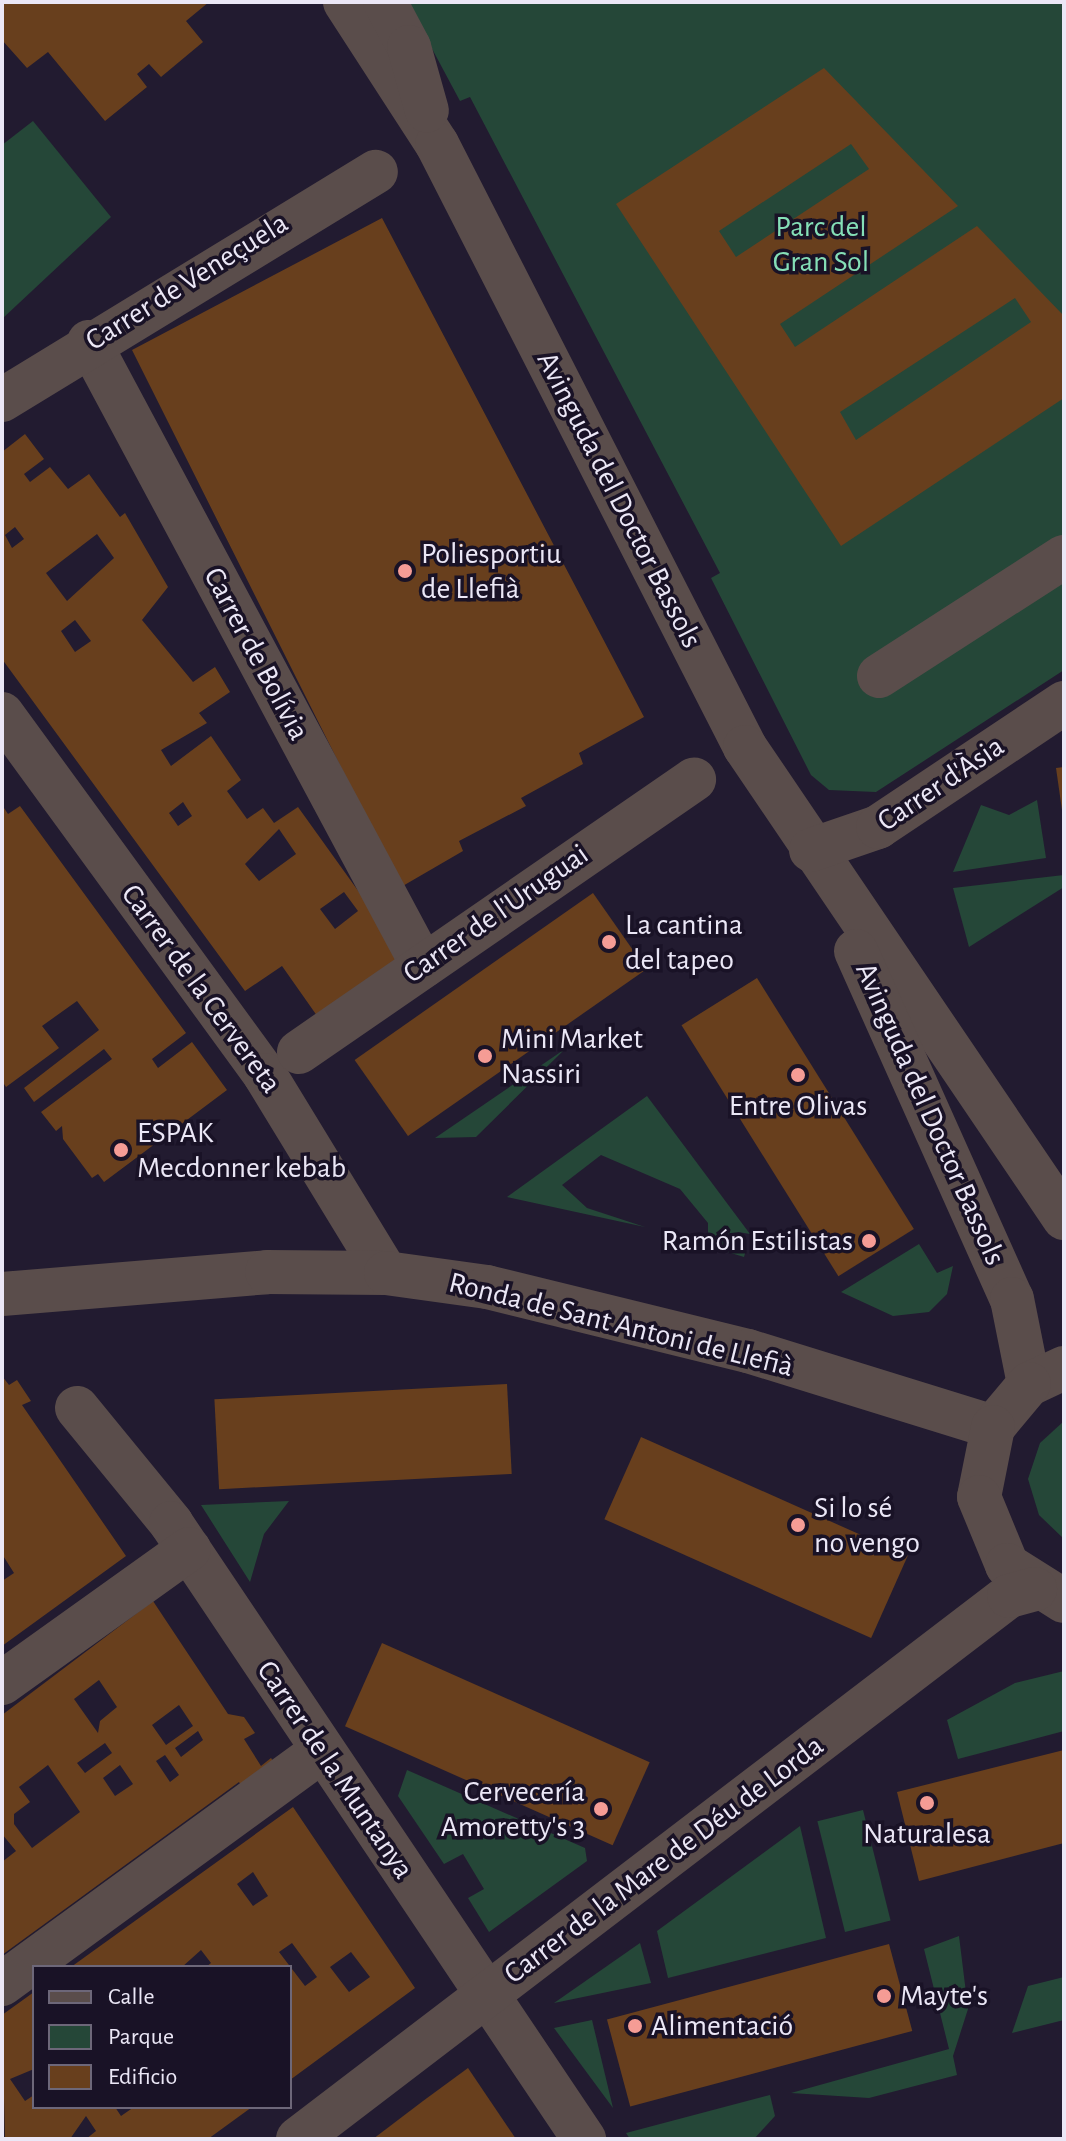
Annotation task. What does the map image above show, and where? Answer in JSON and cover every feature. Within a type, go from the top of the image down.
[{"type":"street","name":"Avinguda del Doctor Bassols","points":[[345,2],[437,144],[745,747],[811,850],[1064,1218]]},
{"type":"street","name":"Avinguda del Doctor Bassols","points":[[385,2],[409,47],[437,144]]},
{"type":"street","name":"Carrer de Veneçuela","points":[[2,400],[89,342],[376,172]]},
{"type":"street","name":"Carrer de Bolívia","points":[[89,342],[423,966]]},
{"type":"street","points":[[879,676],[1064,557]]},
{"type":"street","name":"Carrer d'Àsia","points":[[811,850],[878,827],[1064,703]]},
{"type":"street","name":"Carrer de la Cervereta","points":[[2,714],[265,1075],[386,1273]]},
{"type":"street","name":"Carrer de l'Uruguai","points":[[299,1052],[694,779]]},
{"type":"street","name":"Avinguda del Doctor Bassols","points":[[811,850],[1047,1376]]},
{"type":"street","name":"Ronda de Sant Antoni de Llefià","points":[[2,1294],[235,1273],[386,1273],[487,1287],[748,1351],[993,1427]]},
{"type":"street","points":[[1047,1376],[993,1427],[981,1461],[988,1533],[1007,1565],[1050,1595]]},
{"type":"street","name":"Carrer de la Muntanya","points":[[77,1408],[180,1536],[485,1996],[584,2139]]},
{"type":"street","points":[[2,1683],[180,1536]]},
{"type":"street","name":"Carrer de la Mare de Déu de Lorda","points":[[298,2139],[1009,1596],[1050,1595]]},
{"type":"street","points":[[2,1984],[321,1751]]},
{"type":"green space","name":"Parc del Gran Sol","points":[[407,2],[1064,2],[1064,670],[876,792],[829,790],[811,775],[711,578],[720,573],[470,97],[460,101]]},
{"type":"green space","points":[[33,121],[111,217],[2,319],[2,145]]},
{"type":"green space","points":[[1037,800],[1046,858],[953,872],[981,805],[1009,815]]},
{"type":"green space","points":[[1064,875],[1064,887],[969,947],[953,888]]},
{"type":"green space","points":[[565,1049],[476,1137],[435,1138]]},
{"type":"green space","points":[[647,1096],[750,1234],[738,1232],[734,1246],[746,1250],[744,1257],[708,1246],[708,1223],[680,1189],[601,1155],[562,1185],[587,1208],[645,1227],[507,1197]]},
{"type":"green space","points":[[919,1244],[937,1273],[953,1266],[947,1294],[929,1312],[893,1316],[841,1292]]},
{"type":"green space","points":[[1064,1421],[1064,1539],[1039,1515],[1028,1479],[1040,1443]]},
{"type":"green space","points":[[289,1501],[264,1534],[250,1582],[201,1505]]},
{"type":"green space","points":[[1064,1671],[1064,1731],[958,1759],[947,1720],[1015,1683]]},
{"type":"green space","points":[[407,1770],[585,1848],[587,1861],[489,1932],[468,1898],[484,1889],[463,1854],[444,1864],[398,1796]]},
{"type":"green space","points":[[863,1810],[891,1921],[845,1932],[817,1821]]},
{"type":"green space","points":[[800,1826],[826,1938],[668,1978],[657,1931]]},
{"type":"green space","points":[[959,1936],[968,2009],[953,2056],[957,2075],[869,2098],[791,2093],[949,2049],[924,1949]]},
{"type":"green space","points":[[640,1943],[651,1983],[554,2003]]},
{"type":"green space","points":[[1064,1977],[1064,2020],[1012,2033],[1028,1986]]},
{"type":"green space","points":[[592,2020],[613,2108],[554,2028]]},
{"type":"green space","points":[[770,2095],[775,2116],[754,2139],[630,2139],[626,2133]]},
{"type":"building","points":[[2,2],[209,2],[186,21],[203,42],[161,77],[149,64],[137,74],[147,87],[105,121],[48,52],[27,68],[2,40]]},
{"type":"building","points":[[824,68],[958,206],[780,324],[795,347],[977,226],[1064,316],[1064,398],[841,546],[616,204]],"holes":[[[851,144],[869,169],[736,257],[719,231]],[[1015,298],[1031,322],[856,440],[840,412]]]},
{"type":"building","name":"Poliesportiu de Llefià","points":[[382,218],[644,717],[579,753],[583,764],[521,798],[526,806],[459,841],[463,851],[401,887],[132,350]]},
{"type":"building","points":[[25,434],[44,459],[24,474],[30,482],[50,467],[68,489],[89,474],[120,517],[125,513],[168,587],[142,620],[193,682],[215,667],[230,692],[199,713],[207,723],[161,750],[171,766],[211,736],[241,780],[227,791],[247,819],[263,808],[274,823],[298,807],[407,959],[320,1020],[282,966],[245,991],[2,659],[2,452]],"holes":[[[15,527],[24,539],[12,548],[5,535]],[[97,534],[114,558],[67,601],[46,573]],[[75,620],[91,641],[75,652],[61,631]],[[183,802],[192,816],[178,826],[169,813]],[[279,829],[296,854],[259,881],[245,864]],[[344,892],[358,911],[335,929],[320,909]]]},
{"type":"building","points":[[1064,767],[1064,810],[1062,810],[1056,768]]},
{"type":"building","points":[[2,805],[8,814],[20,806],[186,1033],[152,1059],[158,1068],[192,1042],[227,1090],[104,1182],[98,1174],[92,1178],[63,1139],[62,1126],[56,1131],[41,1112],[112,1059],[104,1049],[34,1102],[24,1088],[99,1030],[77,1001],[42,1026],[59,1048],[6,1087],[2,1081]]},
{"type":"building","points":[[593,893],[646,969],[408,1136],[355,1060]]},
{"type":"building","points":[[757,978],[914,1229],[838,1276],[682,1025]]},
{"type":"building","points":[[2,1376],[9,1385],[17,1380],[31,1401],[22,1405],[126,1556],[2,1646],[2,1581],[14,1573],[2,1554]]},
{"type":"building","points":[[507,1384],[512,1474],[219,1489],[214,1399]]},
{"type":"building","points":[[641,1437],[908,1556],[871,1638],[604,1519]]},
{"type":"building","points":[[153,1601],[228,1714],[244,1717],[255,1733],[244,1739],[261,1766],[271,1758],[276,1765],[244,1791],[239,1782],[2,1955],[2,1862],[16,1851],[2,1834],[2,1715]],"holes":[[[99,1680],[117,1707],[100,1721],[98,1733],[74,1699]],[[179,1705],[193,1726],[166,1745],[152,1725]],[[198,1731],[203,1740],[181,1757],[175,1748]],[[105,1743],[112,1753],[85,1773],[77,1763]],[[165,1755],[179,1775],[170,1782],[156,1761]],[[48,1765],[80,1812],[32,1848],[14,1824],[14,1814],[30,1802],[19,1787]],[[120,1765],[133,1784],[115,1796],[103,1778]]]},
{"type":"building","points":[[382,1643],[650,1762],[613,1845],[345,1726]]},
{"type":"building","points":[[1064,1750],[1064,1843],[919,1881],[897,1792]]},
{"type":"building","points":[[293,1807],[415,1988],[292,2079],[292,1969],[305,1986],[317,1977],[292,1943],[279,1952],[289,1965],[208,1965],[211,1963],[201,1950],[184,1965],[74,1965]],"holes":[[[253,1872],[268,1896],[253,1906],[237,1884]],[[351,1952],[370,1977],[349,1992],[330,1967]]]},
{"type":"building","points":[[889,1944],[912,2031],[630,2107],[607,2020]]},
{"type":"building","points":[[32,1993],[32,2070],[10,2079],[25,2101],[32,2096],[32,2109],[116,2109],[121,2116],[131,2109],[249,2109],[208,2139],[86,2139],[96,2131],[86,2116],[70,2139],[5,2139],[2,2015]]},
{"type":"building","points":[[468,2068],[516,2139],[373,2139],[423,2101]]},
{"type":"place","name":"Poliesportiu de Llefià","points":[[405,571]]},
{"type":"place","name":"La cantina del tapeo","points":[[609,942]]},
{"type":"place","name":"Mini Market Nassiri","points":[[485,1056]]},
{"type":"place","name":"Entre Olivas","points":[[798,1075]]},
{"type":"place","name":"ESPAK Mecdonner kebab","points":[[121,1150]]},
{"type":"place","name":"Ramón Estilistas","points":[[869,1241]]},
{"type":"place","name":"Si lo sé no vengo","points":[[798,1525]]},
{"type":"place","name":"Naturalesa","points":[[927,1803]]},
{"type":"place","name":"Cervecería Amoretty's 3","points":[[601,1809]]},
{"type":"place","name":"Mayte's","points":[[884,1996]]},
{"type":"place","name":"Alimentació","points":[[635,2026]]}]
